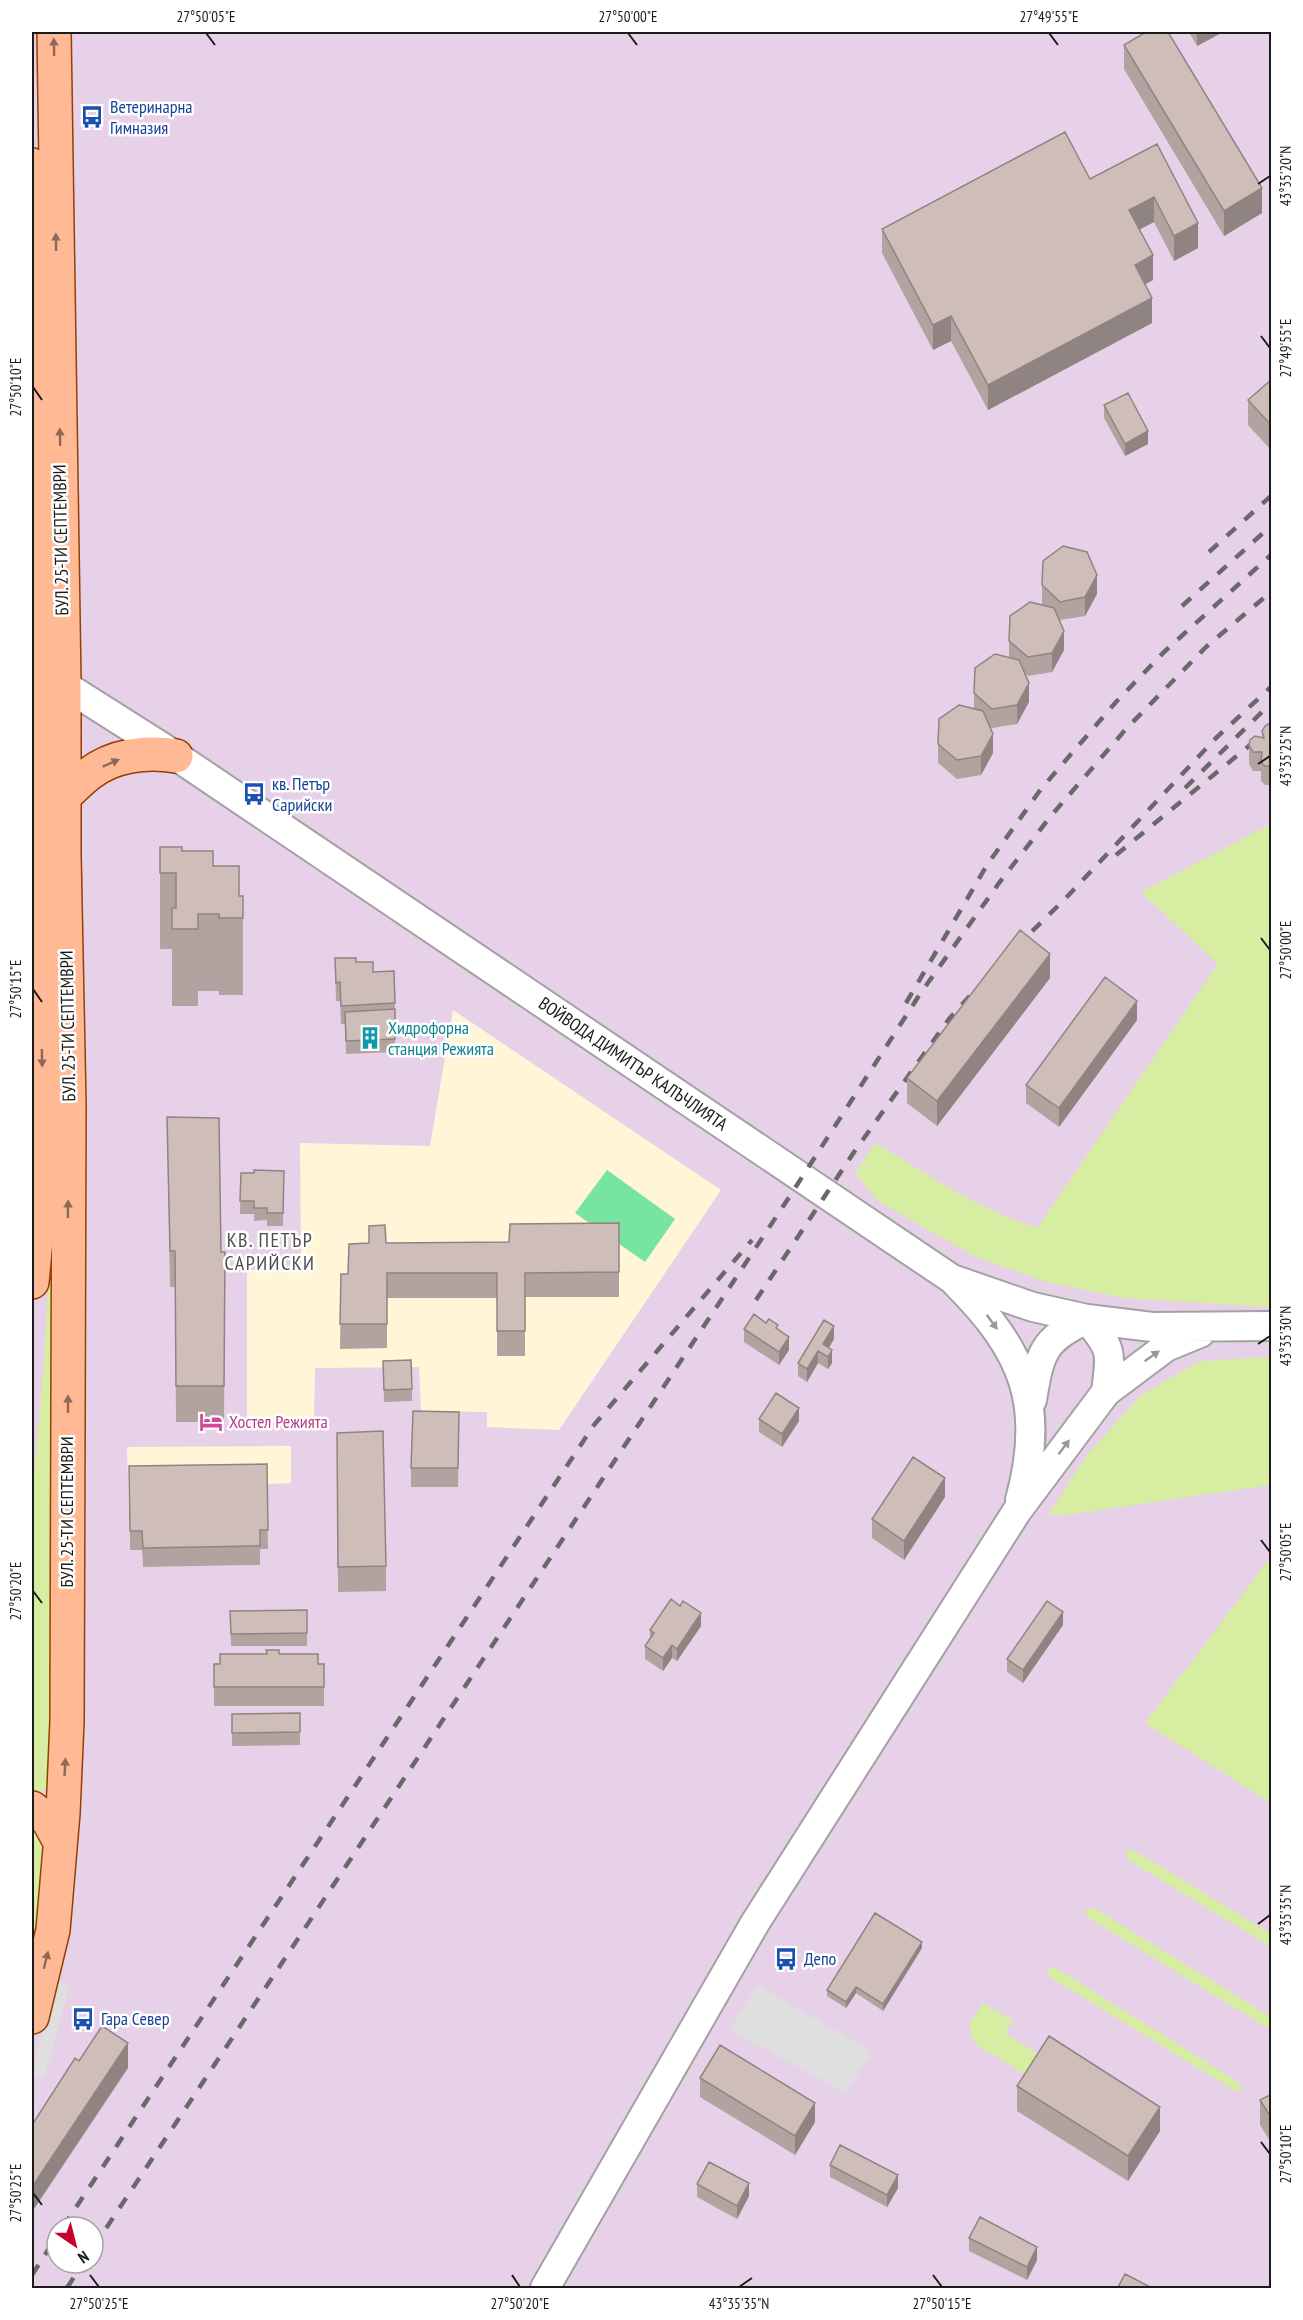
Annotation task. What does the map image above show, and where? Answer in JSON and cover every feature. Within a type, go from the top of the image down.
[{"type":"main road","name":"БУЛ. 25-ТИ СЕПТЕМВРИ","points":[[32,1282],[39,1208],[43,1106],[50,684],[54,32]]},
{"type":"main road","name":"БУЛ. 25-ТИ СЕПТЕМВРИ","points":[[32,165],[50,684],[64,797],[69,1105],[67,1721],[53,1930],[32,2017]]},
{"type":"main road","points":[[64,797],[90,772],[126,756],[155,753],[176,756]]},
{"type":"main road","points":[[32,1808],[48,1820],[60,1842]]},
{"type":"street","name":"ВОЙВОДА ДИМИТЪР КАЛЪЧЛИЯТА","points":[[50,684],[176,756],[952,1279],[1033,1307],[1087,1319],[1152,1328],[1272,1326]]},
{"type":"street","points":[[952,1279],[983,1310],[1003,1338],[1022,1373],[1031,1409]]},
{"type":"street","points":[[1017,1511],[1028,1471],[1031,1409],[1039,1361],[1062,1330],[1087,1319],[1106,1342],[1110,1359],[1106,1392]]},
{"type":"street","points":[[545,2289],[754,1923],[1017,1511],[1106,1392],[1166,1347],[1212,1327]]},
{"type":"shaded area","points":[[32,32],[1271,32],[1271,2288],[32,2288]]},
{"type":"shaded area","points":[[453,1010],[721,1190],[559,1430],[487,1427],[487,1412],[421,1411],[419,1367],[315,1368],[314,1423],[247,1423],[247,1270],[301,1270],[300,1143],[430,1146]]},
{"type":"shaded area","points":[[291,1446],[291,1483],[267,1484],[268,1549],[260,1549],[260,1565],[143,1567],[142,1550],[130,1550],[127,1447]]},
{"type":"shaded area","points":[[58,1980],[70,1985],[44,2078],[32,2075],[32,2071]]},
{"type":"shaded area","points":[[757,1985],[872,2052],[846,2093],[730,2030]]},
{"type":"green space","points":[[1271,824],[1271,1307],[1124,1298],[1046,1282],[976,1257],[878,1201],[855,1173],[875,1143],[974,1201],[1037,1228],[1218,964],[1141,892]]},
{"type":"green space","points":[[56,1138],[51,1785],[42,1791],[32,1791],[32,1498],[44,1361]]},
{"type":"green space","points":[[607,1170],[675,1219],[645,1262],[575,1213]]},
{"type":"green space","points":[[1271,1358],[1271,1485],[1065,1515],[1048,1515],[1087,1455],[1141,1395],[1200,1361]]},
{"type":"green space","points":[[1271,1557],[1271,1803],[1145,1723]]},
{"type":"green space","points":[[32,1827],[43,1839],[46,1865],[32,1943]]},
{"type":"green space","points":[[1129,1849],[1271,1934],[1271,1947],[1130,1861],[1125,1855]]},
{"type":"green space","points":[[1089,1908],[1097,1910],[1271,2017],[1271,2030],[1090,1919],[1085,1914]]},
{"type":"green space","points":[[1052,1967],[1238,2082],[1242,2088],[1240,2091],[1234,2090],[1053,1979],[1047,1973]]},
{"type":"green space","points":[[983,2003],[1013,2020],[1005,2033],[1049,2061],[1037,2081],[978,2046],[971,2036],[969,2025]]},
{"type":"building","points":[[1146,32],[1168,32],[1262,188],[1224,211],[1124,45]]},
{"type":"building","points":[[1065,132],[1090,179],[1157,144],[1198,223],[1174,236],[1154,197],[1129,210],[1153,255],[1135,265],[1152,298],[988,385],[951,316],[933,325],[882,229]]},
{"type":"building","points":[[1272,379],[1272,426],[1248,400]]},
{"type":"building","points":[[1128,393],[1148,431],[1125,444],[1104,405]]},
{"type":"building","points":[[1063,546],[1087,552],[1097,575],[1085,597],[1060,602],[1042,585],[1043,561]]},
{"type":"building","points":[[1030,602],[1054,608],[1064,631],[1052,653],[1028,657],[1009,641],[1010,616]]},
{"type":"building","points":[[995,654],[1019,660],[1029,683],[1017,705],[992,709],[974,693],[975,668]]},
{"type":"building","points":[[959,705],[983,711],[993,734],[981,756],[957,760],[938,744],[939,719]]},
{"type":"building","points":[[1270,723],[1272,724],[1272,766],[1265,766],[1261,762],[1262,752],[1253,752],[1249,745],[1250,740],[1255,736],[1264,738],[1262,731]]},
{"type":"building","points":[[160,847],[182,847],[182,851],[213,851],[213,866],[239,866],[239,896],[243,896],[243,918],[219,918],[219,914],[198,914],[198,929],[172,929],[172,908],[176,908],[176,873],[160,873]]},
{"type":"building","points":[[1020,930],[1050,954],[937,1101],[907,1078]]},
{"type":"building","points":[[335,958],[356,958],[356,962],[373,962],[373,972],[394,971],[395,1003],[341,1006],[340,982],[336,983]]},
{"type":"building","points":[[1105,977],[1137,1001],[1059,1108],[1026,1085]]},
{"type":"building","points":[[395,1009],[395,1039],[346,1041],[345,1012]]},
{"type":"building","points":[[167,1117],[219,1118],[221,1252],[225,1252],[224,1386],[176,1386],[175,1251],[170,1251]]},
{"type":"building","points":[[254,1170],[284,1171],[283,1213],[267,1213],[267,1208],[254,1208],[254,1201],[240,1201],[241,1173],[254,1173]]},
{"type":"building","points":[[619,1223],[619,1272],[525,1273],[525,1331],[497,1331],[497,1273],[387,1273],[387,1324],[340,1324],[341,1274],[348,1274],[349,1244],[369,1243],[369,1226],[385,1225],[386,1243],[509,1242],[510,1224]]},
{"type":"building","points":[[754,1314],[766,1323],[769,1319],[778,1325],[776,1328],[789,1337],[779,1352],[744,1329]]},
{"type":"building","points":[[824,1320],[834,1326],[823,1344],[832,1350],[828,1357],[818,1351],[807,1369],[798,1363]]},
{"type":"building","points":[[411,1360],[412,1389],[384,1390],[383,1361]]},
{"type":"building","points":[[776,1393],[799,1408],[782,1434],[759,1419]]},
{"type":"building","points":[[413,1411],[459,1412],[458,1468],[411,1468]]},
{"type":"building","points":[[383,1431],[386,1566],[338,1567],[337,1433]]},
{"type":"building","points":[[913,1457],[945,1478],[904,1541],[872,1519]]},
{"type":"building","points":[[267,1464],[268,1530],[260,1530],[260,1546],[143,1548],[142,1531],[130,1531],[129,1466]]},
{"type":"building","points":[[671,1599],[680,1606],[683,1601],[701,1613],[677,1649],[672,1645],[663,1658],[645,1646],[654,1633],[650,1630]]},
{"type":"building","points":[[1047,1601],[1063,1612],[1023,1670],[1007,1659]]},
{"type":"building","points":[[307,1610],[307,1633],[231,1634],[230,1611]]},
{"type":"building","points":[[266,1650],[279,1650],[279,1654],[318,1654],[318,1664],[324,1664],[324,1687],[214,1687],[214,1664],[220,1664],[220,1654],[267,1654]]},
{"type":"building","points":[[300,1713],[300,1732],[232,1733],[232,1714]]},
{"type":"building","points":[[875,1913],[922,1942],[883,2004],[856,1987],[846,2002],[827,1990]]},
{"type":"building","points":[[102,2026],[128,2043],[32,2187],[32,2125],[75,2058],[79,2061]]},
{"type":"building","points":[[1049,2036],[1160,2107],[1128,2156],[1017,2086]]},
{"type":"building","points":[[720,2045],[815,2103],[795,2136],[700,2078]]},
{"type":"building","points":[[1272,2094],[1272,2119],[1260,2100]]},
{"type":"building","points":[[840,2145],[898,2175],[887,2195],[830,2165]]},
{"type":"building","points":[[709,2162],[749,2183],[737,2206],[697,2184]]},
{"type":"building","points":[[980,2217],[1037,2247],[1027,2267],[969,2238]]},
{"type":"building","points":[[1125,2274],[1154,2289],[1117,2289]]},
{"type":"railway","points":[[1209,552],[1272,495]]},
{"type":"railway","points":[[1182,606],[1272,525]]},
{"type":"railway","points":[[906,1003],[987,865],[1041,789],[1116,702],[1164,652],[1272,554]]},
{"type":"railway","points":[[105,2230],[786,1202],[920,994],[999,883],[1050,817],[1126,729],[1206,647],[1272,591]]},
{"type":"railway","points":[[1015,948],[1064,900],[1216,738],[1272,686]]},
{"type":"railway","points":[[1185,788],[1272,702]]},
{"type":"railway","points":[[1116,855],[1272,727]]},
{"type":"railway","points":[[756,1300],[854,1152],[949,1019],[978,987]]},
{"type":"railway","points":[[71,2215],[594,1425],[752,1240]]},
{"type":"railway","points":[[32,2275],[45,2255]]},
{"type":"railway","points":[[67,2288],[75,2275]]},
{"type":"place","name":"Ветеринарна Гимназия","points":[[92,117]]},
{"type":"place","name":"кв. Петър Сарийски","points":[[254,794]]},
{"type":"place","name":"Хидрофорна станция Режията","points":[[370,1038]]},
{"type":"place","name":"Хостел Режията","points":[[211,1422]]},
{"type":"place","name":"Депо","points":[[786,1959]]},
{"type":"place","name":"Гара Север","points":[[83,2019]]},
{"type":"district","name":"КВ. ПЕТЪР САРИЙСКИ","points":[[270,1252]]}]
